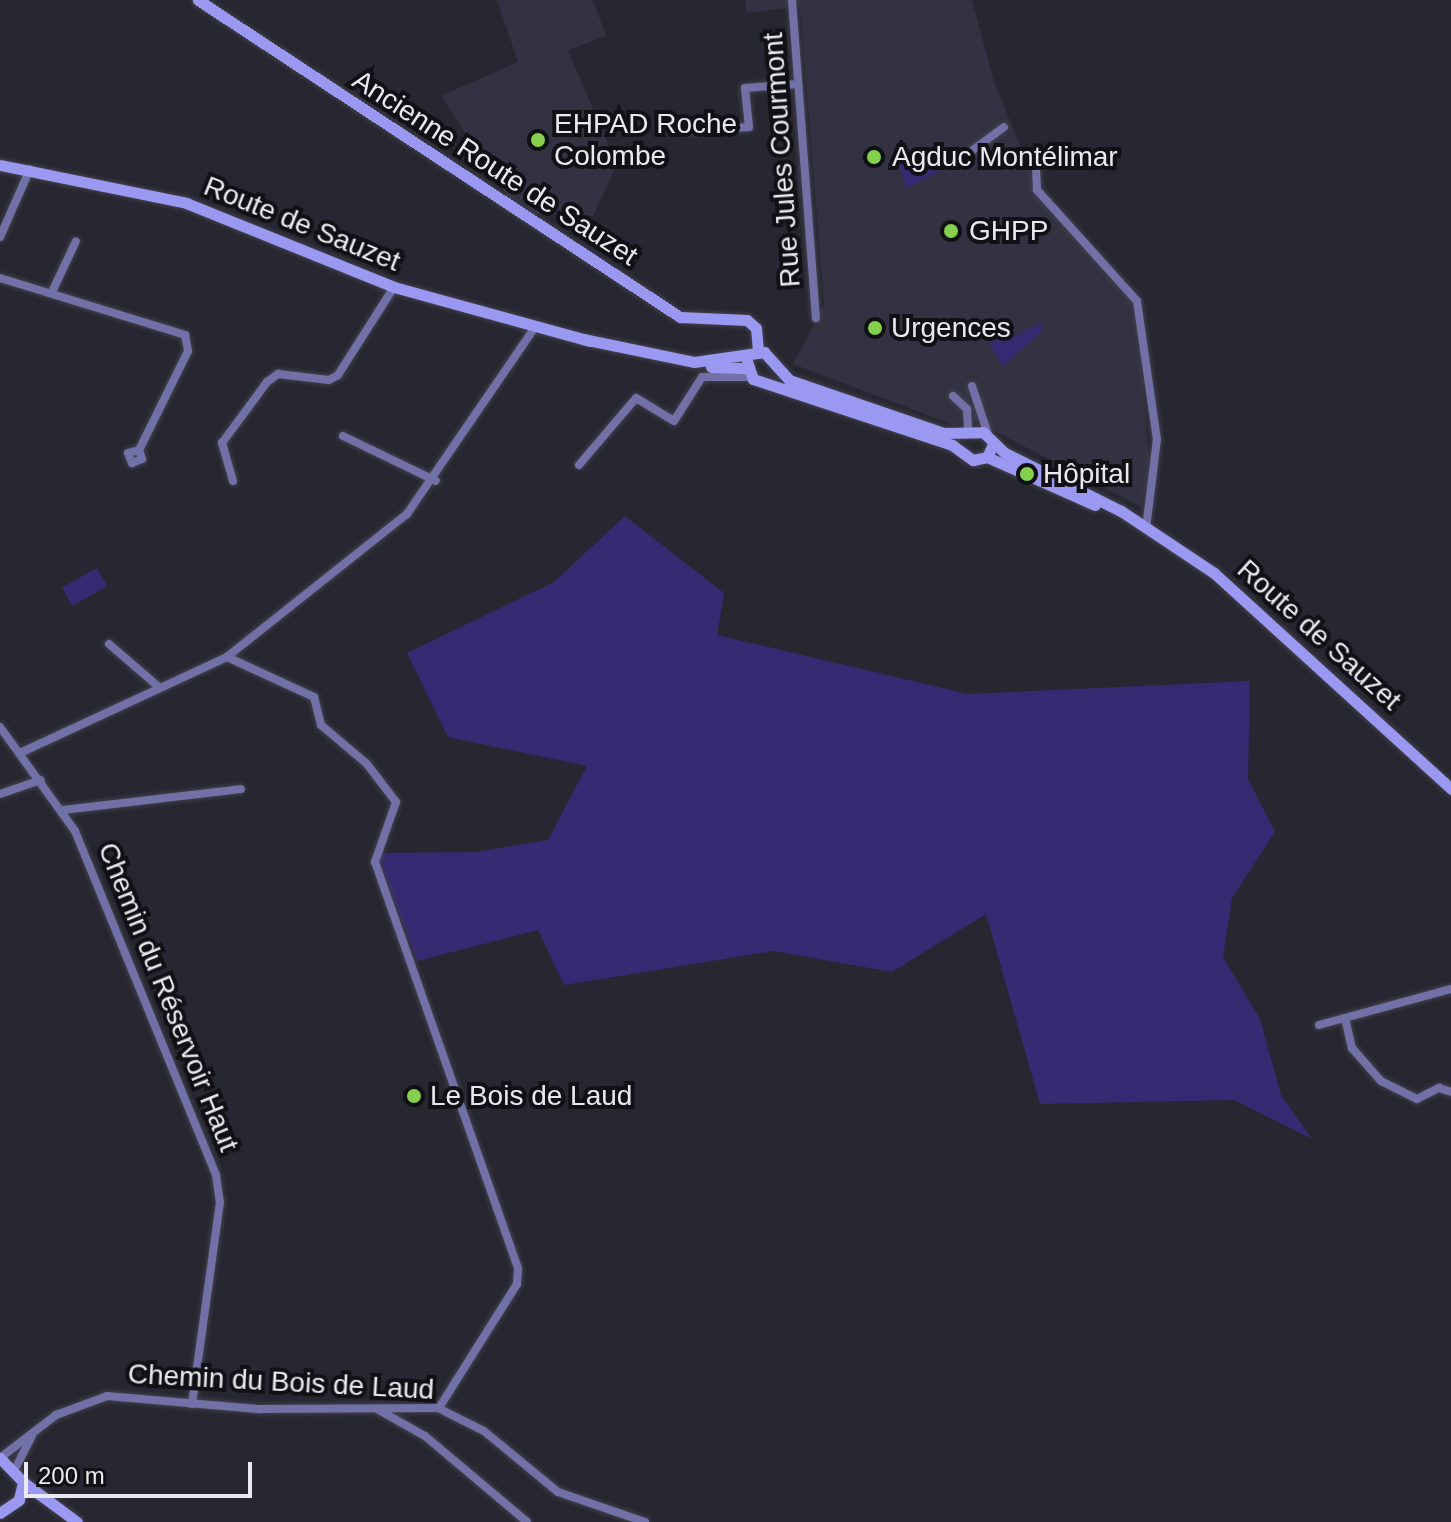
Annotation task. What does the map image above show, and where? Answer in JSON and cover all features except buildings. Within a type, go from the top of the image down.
[{"type":"main road","name":"Ancienne Route de Sauzet","points":[[198,0],[670,311],[695,322],[747,320],[756,328],[755,353]]},
{"type":"main road","name":"Route de Sauzet","points":[[0,165],[186,203],[394,287],[690,369],[748,372],[767,381]]},
{"type":"main road","name":"Route de Sauzet","points":[[583,339],[694,362],[755,353]]},
{"type":"main road","points":[[748,372],[755,353],[803,385],[964,431],[958,448],[767,381],[778,369]]},
{"type":"main road","name":"Route de Sauzet","points":[[964,431],[991,439],[1146,529],[1266,615],[1451,789]]},
{"type":"main road","points":[[987,457],[991,439]]},
{"type":"main road","name":"Route de Sauzet","points":[[958,448],[973,460],[987,457],[1146,529]]},
{"type":"main road","points":[[0,1458],[16,1467],[23,1482],[57,1504],[77,1522]]},
{"type":"main road","points":[[5,1515],[19,1500],[23,1482]]},
{"type":"main road","points":[[19,1500],[57,1504]]},
{"type":"street","name":"Rue Jules Courmont","points":[[792,0],[816,318]]},
{"type":"street","points":[[693,131],[749,127],[745,88],[798,84]]},
{"type":"street","points":[[954,164],[1004,127]]},
{"type":"street","points":[[0,237],[30,169]]},
{"type":"street","points":[[1036,169],[1037,190],[1137,301],[1157,439],[1146,529]]},
{"type":"street","points":[[52,292],[76,241]]},
{"type":"street","points":[[0,278],[185,335],[188,351],[139,450]]},
{"type":"street","points":[[233,481],[222,443],[267,382],[278,374],[329,380],[338,375],[394,287]]},
{"type":"street","points":[[20,753],[227,657],[407,514],[436,481],[535,327]]},
{"type":"street","points":[[579,465],[636,398],[678,420],[702,377],[748,372]]},
{"type":"street","points":[[972,386],[991,439]]},
{"type":"street","points":[[953,396],[967,409],[964,431]]},
{"type":"street","points":[[343,436],[436,481]]},
{"type":"street","points":[[109,644],[160,688]]},
{"type":"street","points":[[227,657],[314,697],[321,725],[367,764],[396,802],[375,862],[518,1269],[517,1284],[439,1408]]},
{"type":"street","name":"Chemin du Réservoir Haut","points":[[0,727],[63,810],[216,1175],[220,1202],[192,1404]]},
{"type":"street","points":[[0,794],[41,780]]},
{"type":"street","points":[[63,810],[241,789]]},
{"type":"street","points":[[1319,1025],[1451,989]]},
{"type":"street","points":[[1345,1018],[1352,1048],[1381,1081],[1417,1099],[1439,1088],[1451,1092]]},
{"type":"street","name":"Chemin du Bois de Laud","points":[[0,1458],[35,1431],[107,1396],[192,1404],[439,1408],[484,1431],[558,1492],[645,1522]]},
{"type":"street","points":[[376,1409],[425,1436],[527,1522]]},
{"type":"street","points":[[16,1467],[35,1431]]},
{"type":"shaded area","points":[[497,0],[593,0],[606,36],[568,50],[617,165],[593,216],[534,214],[507,196],[441,96],[518,62]]},
{"type":"shaded area","points":[[745,0],[972,0],[994,82],[1037,187],[1136,294],[1150,475],[1141,507],[981,424],[967,419],[956,426],[793,364],[824,305],[800,6],[746,13]]},
{"type":"shaded area","points":[[936,144],[943,169],[906,189],[899,164]]},
{"type":"shaded area","points":[[1043,322],[1041,332],[1003,366],[986,337],[997,332],[1004,342]]},
{"type":"shaded area","points":[[625,516],[724,593],[717,635],[968,694],[1250,681],[1248,779],[1275,832],[1232,898],[1223,957],[1260,1019],[1281,1095],[1312,1139],[1234,1100],[1040,1104],[986,914],[892,972],[774,951],[564,985],[538,930],[417,961],[376,853],[476,852],[548,840],[587,766],[448,737],[407,653],[554,582]]},
{"type":"shaded area","points":[[97,568],[107,586],[72,606],[62,587]]},
{"type":"place","name":"EHPAD Roche Colombe","points":[[538,140]]},
{"type":"place","name":"Agduc Montélimar","points":[[874,157]]},
{"type":"place","name":"GHPP","points":[[951,231]]},
{"type":"place","name":"Urgences","points":[[875,328]]},
{"type":"place","name":"Hôpital","points":[[1027,474]]},
{"type":"place","name":"Le Bois de Laud","points":[[414,1096]]}]
